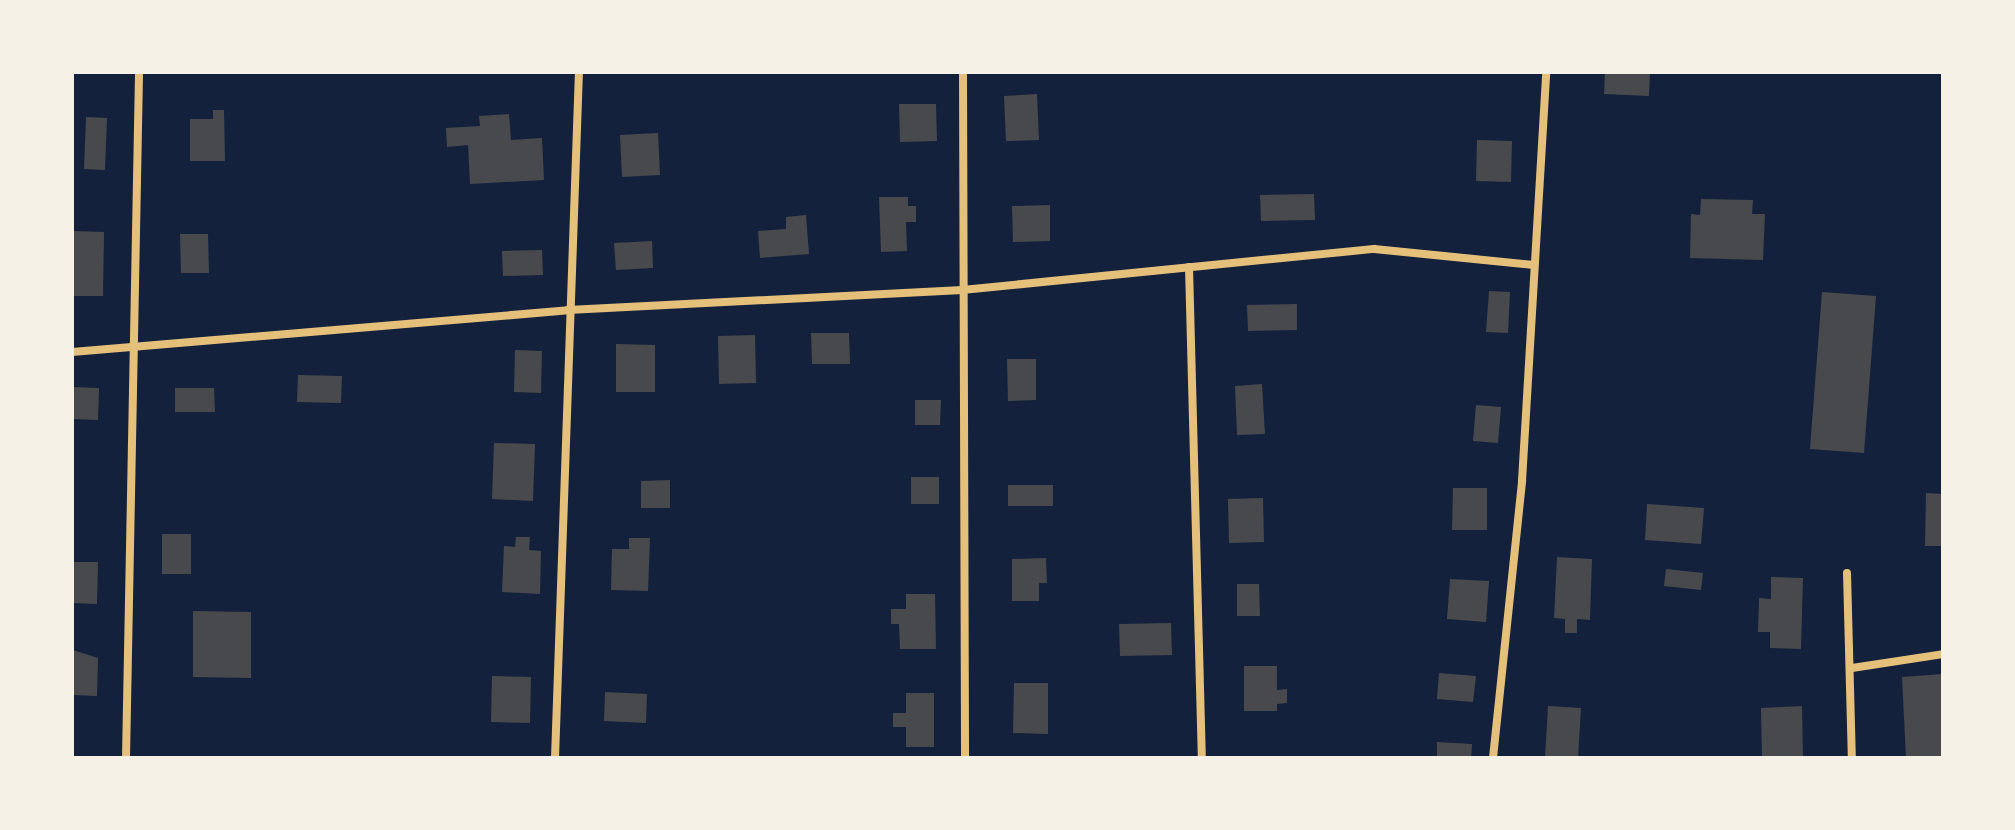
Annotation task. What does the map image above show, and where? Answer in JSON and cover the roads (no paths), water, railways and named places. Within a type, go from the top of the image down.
[{"type":"street","points":[[126,758],[139,72]]},
{"type":"street","points":[[555,758],[568,310],[579,72]]},
{"type":"street","points":[[963,72],[965,758]]},
{"type":"street","points":[[1493,758],[1522,481],[1546,72]]},
{"type":"street","points":[[72,352],[136,349],[568,310],[962,290],[1374,249],[1534,265]]},
{"type":"street","points":[[1189,267],[1202,758]]},
{"type":"street","points":[[1847,573],[1852,668],[1852,758]]},
{"type":"street","points":[[1852,668],[1943,654]]}]
